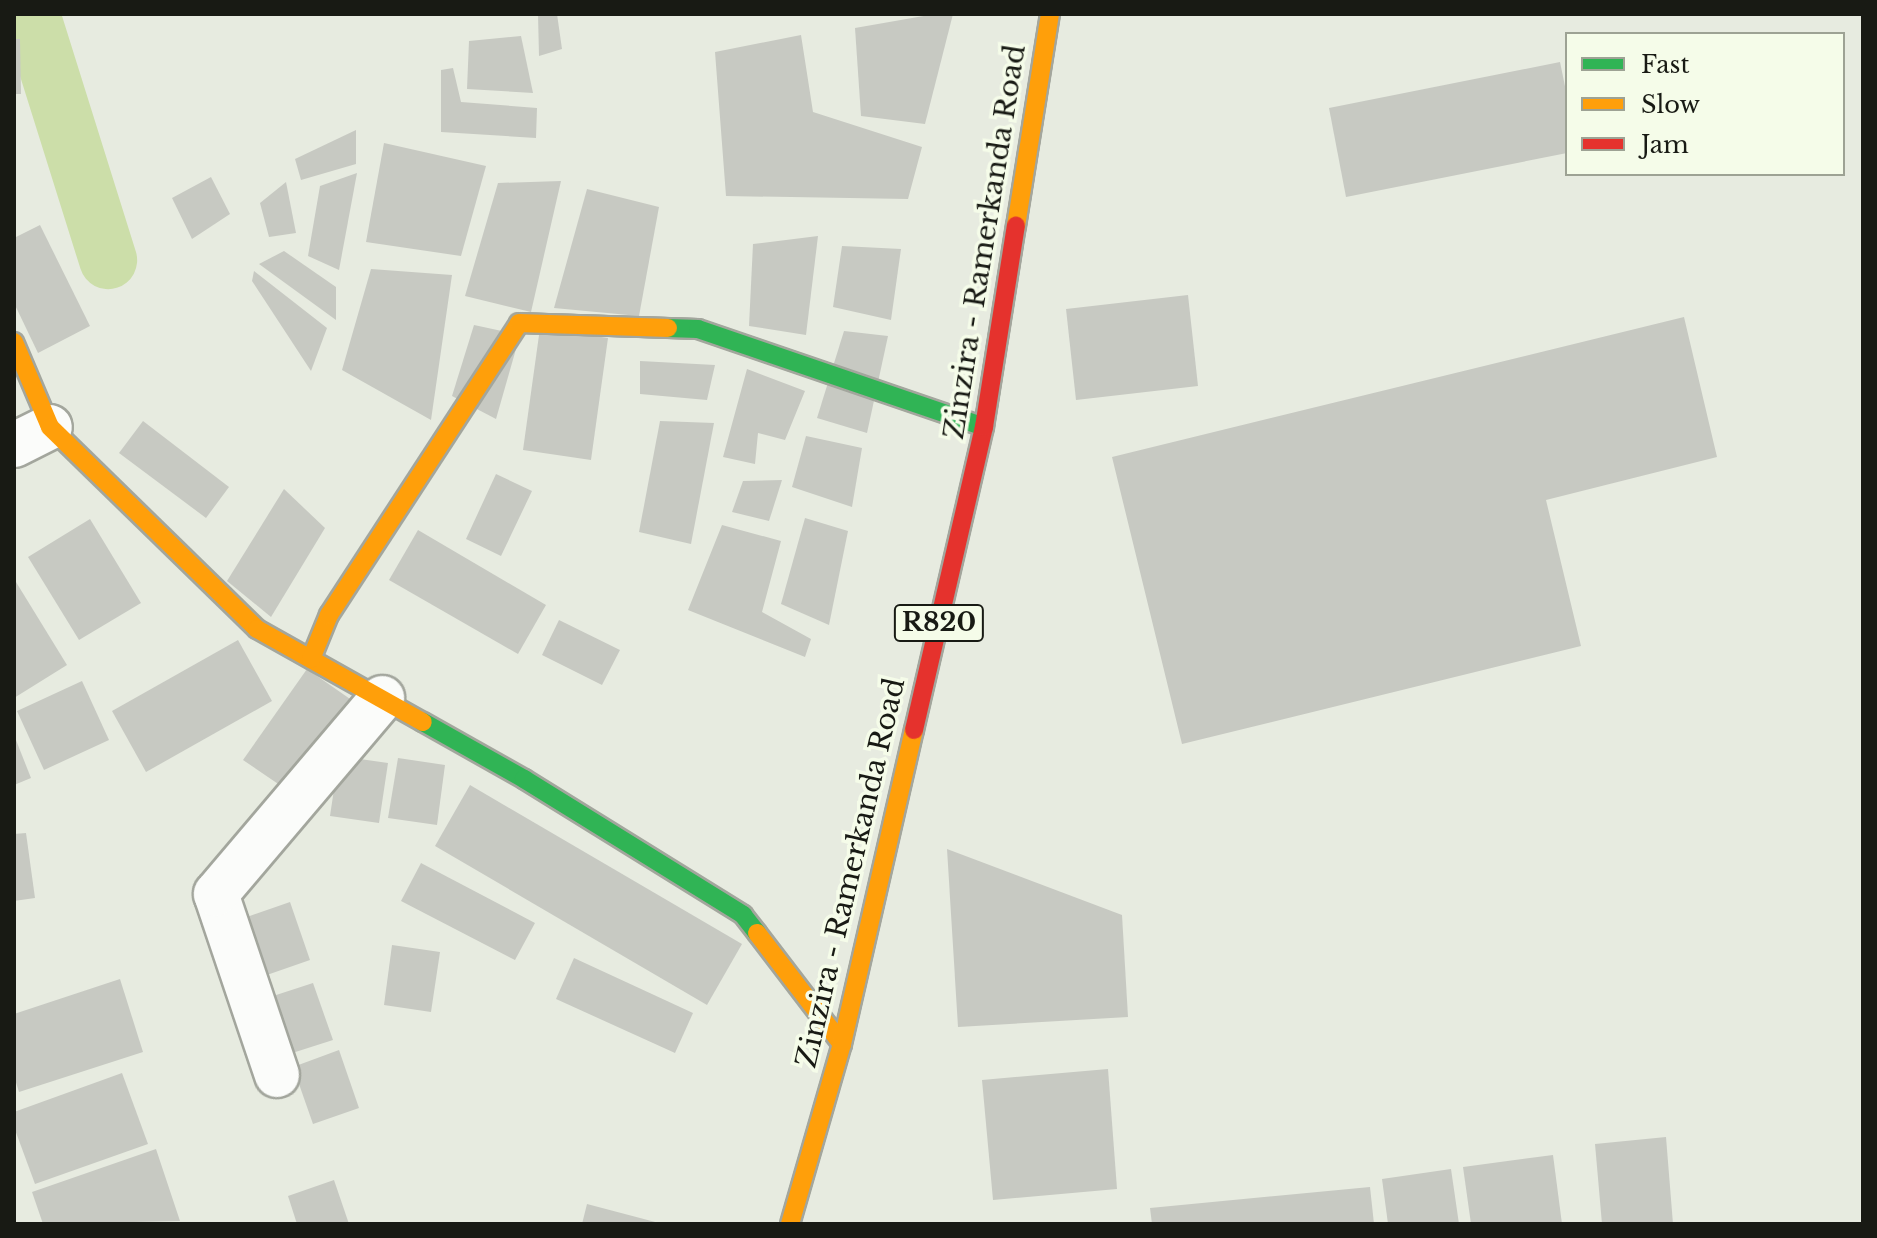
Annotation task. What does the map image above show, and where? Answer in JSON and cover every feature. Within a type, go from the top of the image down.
[{"type":"street","name":"Zinzira - Ramerkanda Road","points":[[790,1224],[842,1044],[984,427],[1050,14]]},
{"type":"street","points":[[311,659],[329,615],[519,323],[698,329],[984,427]]},
{"type":"street","points":[[14,342],[32,436],[257,629],[524,779],[743,915],[842,1044]]},
{"type":"street","points":[[277,1075],[216,894],[382,698]]},
{"type":"building","points":[[538,14],[557,14],[562,49],[539,56]]},
{"type":"building","points":[[935,14],[953,14],[925,124],[861,116],[855,28]]},
{"type":"building","points":[[801,35],[813,112],[922,147],[908,199],[726,196],[715,52]]},
{"type":"building","points":[[521,36],[533,93],[467,89],[469,41]]},
{"type":"building","points":[[14,39],[20,39],[21,94],[14,94]]},
{"type":"building","points":[[1560,62],[1565,86],[1565,153],[1346,197],[1329,108]]},
{"type":"building","points":[[453,68],[461,102],[537,108],[536,138],[441,132],[441,70]]},
{"type":"building","points":[[356,130],[356,164],[301,180],[295,159]]},
{"type":"building","points":[[384,143],[486,166],[461,256],[366,242]]},
{"type":"building","points":[[357,173],[339,270],[308,256],[320,186]]},
{"type":"building","points":[[211,177],[230,214],[192,239],[172,198]]},
{"type":"building","points":[[561,181],[531,312],[465,296],[498,183]]},
{"type":"building","points":[[286,182],[296,233],[269,237],[260,203]]},
{"type":"building","points":[[587,189],[659,207],[639,316],[554,308]]},
{"type":"building","points":[[40,225],[90,326],[38,353],[14,303],[14,238]]},
{"type":"building","points":[[818,236],[806,335],[749,326],[753,244]]},
{"type":"building","points":[[842,246],[901,249],[891,320],[833,307]]},
{"type":"building","points":[[284,251],[336,287],[336,320],[259,264]]},
{"type":"building","points":[[371,269],[452,275],[431,420],[342,370]]},
{"type":"building","points":[[254,271],[327,328],[311,371],[252,281]]},
{"type":"building","points":[[1188,295],[1198,386],[1076,400],[1066,309]]},
{"type":"building","points":[[1684,317],[1717,457],[1546,500],[1581,646],[1182,744],[1112,457]]},
{"type":"building","points":[[474,325],[520,335],[496,419],[452,396]]},
{"type":"building","points":[[540,328],[608,338],[591,460],[523,450]]},
{"type":"building","points":[[844,331],[888,336],[867,433],[817,418]]},
{"type":"building","points":[[640,361],[715,365],[707,400],[640,394]]},
{"type":"building","points":[[747,369],[805,391],[785,440],[758,433],[755,464],[723,457]]},
{"type":"building","points":[[143,421],[229,487],[206,518],[119,453]]},
{"type":"building","points":[[660,421],[714,423],[691,544],[639,532]]},
{"type":"building","points":[[806,436],[862,448],[852,507],[792,487]]},
{"type":"building","points":[[496,474],[532,491],[501,556],[466,539]]},
{"type":"building","points":[[782,480],[769,521],[732,512],[743,481]]},
{"type":"building","points":[[284,489],[325,528],[271,617],[227,581]]},
{"type":"building","points":[[805,518],[848,531],[829,625],[781,604]]},
{"type":"building","points":[[90,519],[141,603],[79,640],[28,557]]},
{"type":"building","points":[[722,525],[781,541],[762,612],[811,639],[805,657],[688,610]]},
{"type":"building","points":[[418,530],[546,605],[518,654],[389,580]]},
{"type":"building","points":[[14,583],[67,665],[14,698]]},
{"type":"building","points":[[559,620],[620,650],[602,685],[542,655]]},
{"type":"building","points":[[238,640],[272,701],[146,772],[112,711]]},
{"type":"building","points":[[307,669],[353,701],[290,792],[243,760]]},
{"type":"building","points":[[82,681],[109,740],[44,770],[17,711]]},
{"type":"building","points":[[14,735],[31,778],[14,785]]},
{"type":"building","points":[[339,756],[388,763],[379,823],[330,816]]},
{"type":"building","points":[[398,758],[445,765],[437,825],[388,818]]},
{"type":"building","points":[[470,785],[742,944],[707,1005],[435,846]]},
{"type":"building","points":[[26,833],[35,898],[14,901],[14,834]]},
{"type":"building","points":[[947,849],[1122,915],[1128,1017],[958,1027]]},
{"type":"building","points":[[421,863],[535,923],[515,960],[401,901]]},
{"type":"building","points":[[290,902],[310,960],[264,976],[244,918]]},
{"type":"building","points":[[392,945],[440,952],[431,1012],[384,1005]]},
{"type":"building","points":[[574,958],[693,1013],[675,1053],[556,999]]},
{"type":"building","points":[[120,979],[143,1052],[19,1092],[14,1076],[14,1014]]},
{"type":"building","points":[[313,983],[333,1040],[286,1055],[267,998]]},
{"type":"building","points":[[339,1050],[359,1108],[313,1124],[293,1067]]},
{"type":"building","points":[[1108,1069],[1117,1189],[993,1200],[982,1080]]},
{"type":"building","points":[[122,1073],[148,1144],[35,1184],[14,1127],[14,1112]]},
{"type":"building","points":[[1666,1137],[1673,1224],[1602,1224],[1595,1144]]},
{"type":"building","points":[[156,1149],[180,1221],[43,1224],[32,1192]]},
{"type":"building","points":[[1553,1155],[1562,1224],[1471,1224],[1463,1167]]},
{"type":"building","points":[[1451,1169],[1459,1224],[1388,1224],[1382,1179]]},
{"type":"building","points":[[334,1180],[349,1224],[297,1224],[288,1196]]},
{"type":"building","points":[[1370,1187],[1374,1224],[1152,1224],[1150,1208]]},
{"type":"building","points":[[587,1204],[659,1223],[659,1224],[582,1224]]},
{"type":"waterway","points":[[31,14],[108,260]]},
{"type":"traffic: fast","points":[[668,328],[698,329],[984,427]]},
{"type":"traffic: fast","points":[[423,722],[524,779],[743,915],[757,933]]},
{"type":"traffic: slow","points":[[1016,226],[1050,14]]},
{"type":"traffic: slow","points":[[311,659],[329,615],[519,323],[668,328]]},
{"type":"traffic: slow","points":[[14,342],[50,427],[257,629],[423,722]]},
{"type":"traffic: slow","points":[[790,1224],[842,1044],[914,730]]},
{"type":"traffic: slow","points":[[757,933],[842,1044]]},
{"type":"traffic: jam","points":[[914,730],[984,427],[1016,226]]}]
